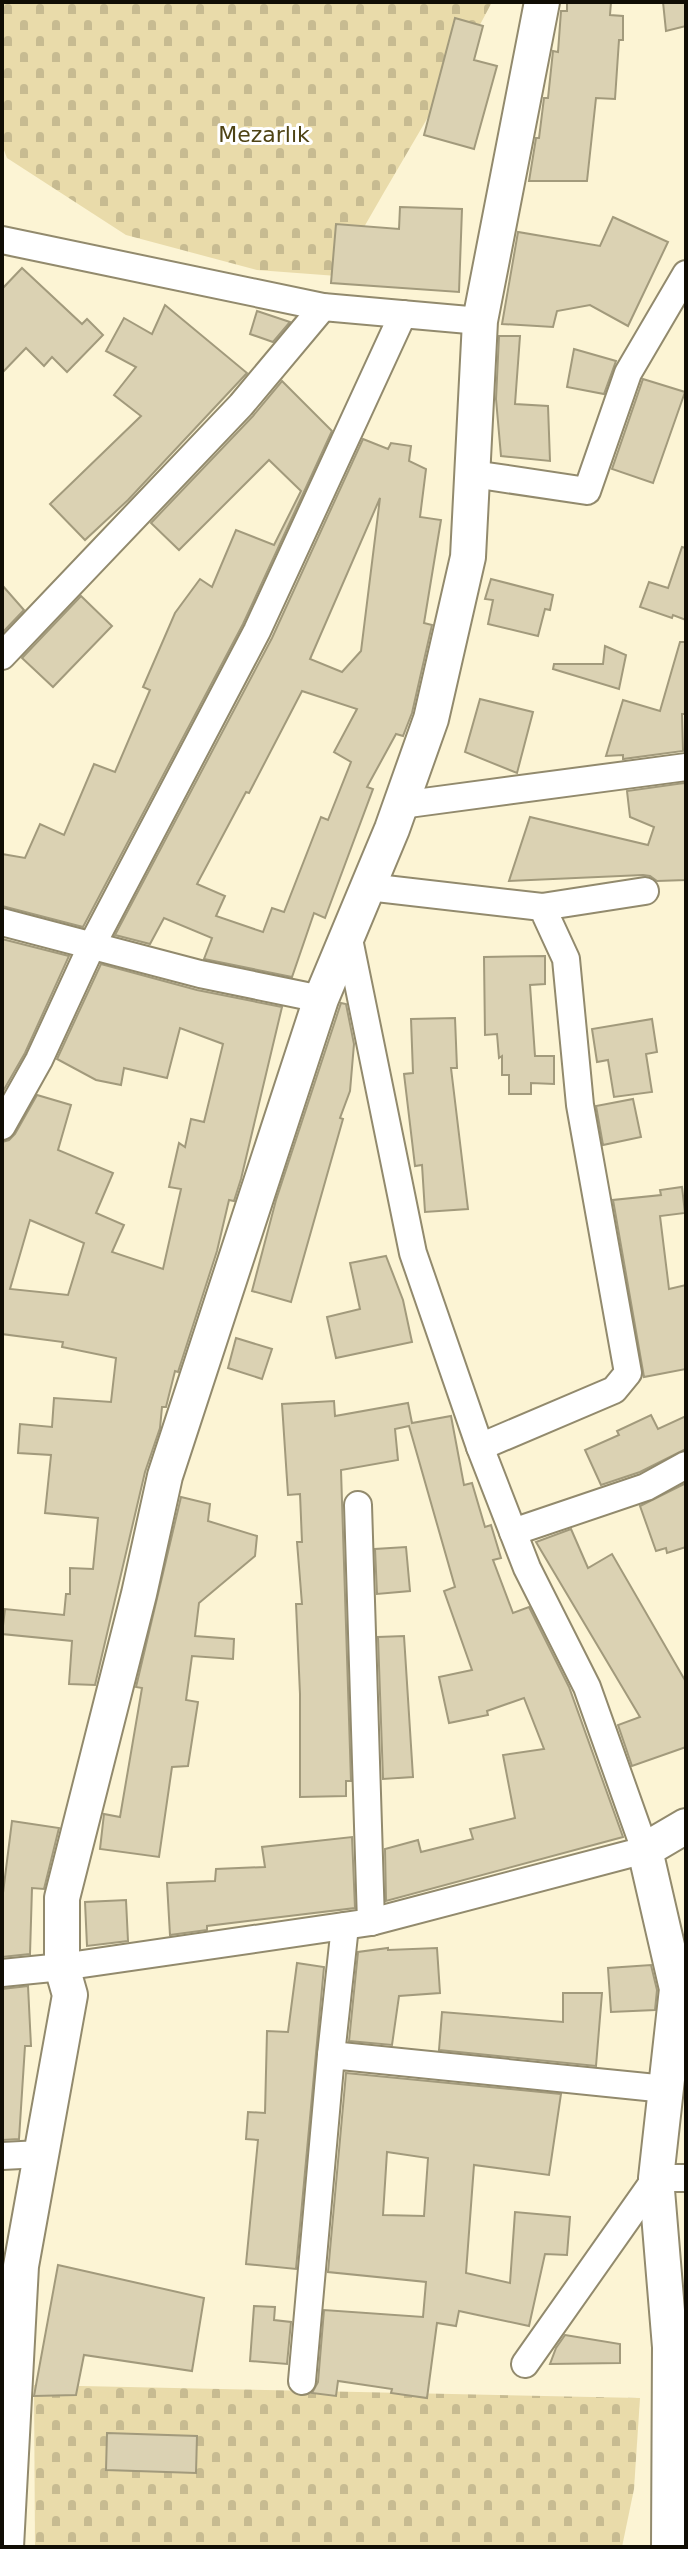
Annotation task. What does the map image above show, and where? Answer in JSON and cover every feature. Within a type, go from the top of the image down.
[{"type":"street","points":[[6,2547],[11,2264],[41,2154],[70,1995],[62,1967],[62,1898],[139,1594],[165,1476],[321,999],[401,805],[431,719],[468,557],[480,321],[542,2]]},
{"type":"street","points":[[2,240],[323,307],[480,321]]},
{"type":"street","points":[[473,474],[587,491],[628,373],[686,274]]},
{"type":"street","points":[[2,656],[241,405],[323,307]]},
{"type":"street","points":[[2,1126],[39,1060],[92,945],[257,631],[403,314]]},
{"type":"street","points":[[401,805],[686,767]]},
{"type":"street","points":[[368,887],[542,907],[645,891]]},
{"type":"street","points":[[480,1447],[614,1390],[628,1373],[580,1105],[566,959],[542,907]]},
{"type":"street","points":[[2,922],[200,974],[321,999]]},
{"type":"street","points":[[348,934],[413,1253],[480,1447],[527,1568],[587,1687],[645,1850],[682,1989],[666,2089],[678,2346],[669,2547]]},
{"type":"street","points":[[513,1532],[646,1487],[686,1465]]},
{"type":"street","points":[[302,2381],[331,2055],[358,1924],[358,1505]]},
{"type":"street","points":[[2,1973],[358,1924],[645,1850],[686,1826]]},
{"type":"street","points":[[331,2055],[666,2089]]},
{"type":"street","points":[[2,2156],[41,2154]]},
{"type":"street","points":[[525,2364],[671,2178]]},
{"type":"green space","name":"Mezarlık","points":[[4,2],[492,2],[337,276],[257,270],[126,235],[7,158],[2,145]]},
{"type":"green space","points":[[34,2385],[640,2398],[634,2489],[622,2547],[35,2547]]},
{"type":"building","points":[[567,2],[611,2],[610,15],[623,16],[615,99],[596,98],[587,181],[529,181],[544,98],[548,98],[553,51],[558,52],[561,11],[567,11]]},
{"type":"building","points":[[663,2],[686,2],[686,26],[666,31]]},
{"type":"building","points":[[455,18],[483,26],[474,60],[497,66],[474,149],[424,135]]},
{"type":"building","points":[[400,207],[462,209],[459,292],[331,283],[336,224],[399,229]]},
{"type":"building","points":[[613,217],[668,242],[628,326],[590,305],[557,311],[553,327],[502,324],[518,232],[600,246]]},
{"type":"building","points":[[22,268],[82,324],[87,319],[103,335],[67,372],[52,357],[44,366],[26,348],[2,373],[2,289]]},
{"type":"building","points":[[165,305],[247,373],[128,500],[85,540],[50,504],[141,416],[114,395],[136,367],[106,351],[124,318],[152,334]]},
{"type":"building","points":[[257,311],[290,322],[273,342],[250,334]]},
{"type":"building","points":[[499,336],[520,336],[515,404],[548,406],[550,461],[501,456],[496,399]]},
{"type":"building","points":[[574,349],[616,361],[604,394],[567,387]]},
{"type":"building","points":[[643,379],[685,392],[653,483],[612,469]]},
{"type":"building","points":[[282,381],[332,431],[243,624],[83,927],[2,906],[2,854],[25,858],[40,824],[64,835],[94,764],[115,772],[150,690],[143,687],[175,613],[200,579],[212,587],[236,530],[274,545],[301,491],[269,460],[179,550],[151,523],[253,416]]},
{"type":"building","points":[[363,439],[388,449],[391,443],[411,446],[409,461],[426,469],[420,517],[441,520],[424,623],[432,625],[412,713],[403,736],[396,734],[367,787],[373,789],[325,918],[314,913],[292,977],[204,959],[212,938],[164,918],[150,944],[115,935],[272,638]],"holes":[[[380,498],[361,651],[342,672],[310,659]],[[302,691],[357,709],[334,752],[351,762],[328,820],[321,817],[284,912],[272,908],[263,932],[216,916],[225,896],[197,884]]]},
{"type":"building","points":[[682,547],[686,548],[686,620],[640,607],[649,582],[668,588]]},
{"type":"building","points":[[491,579],[553,595],[550,610],[545,609],[538,636],[488,624],[493,600],[485,599]]},
{"type":"building","points":[[2,585],[24,610],[2,633]]},
{"type":"building","points":[[81,596],[112,626],[53,687],[22,658]]},
{"type":"building","points":[[680,642],[686,642],[683,751],[623,759],[623,755],[606,756],[623,700],[660,711]]},
{"type":"building","points":[[605,646],[626,655],[619,689],[553,669],[554,664],[603,664]]},
{"type":"building","points":[[480,699],[533,712],[517,773],[465,752]]},
{"type":"building","points":[[684,783],[686,880],[657,881],[643,875],[509,881],[530,817],[648,845],[654,827],[630,817],[627,791]]},
{"type":"building","points":[[2,939],[69,956],[25,1053],[2,1093]]},
{"type":"building","points":[[545,956],[545,984],[530,985],[535,1056],[554,1056],[554,1084],[531,1083],[531,1094],[509,1094],[509,1075],[502,1075],[497,1034],[485,1035],[484,957]]},
{"type":"building","points":[[101,964],[197,990],[282,1007],[241,1179],[234,1201],[229,1200],[217,1251],[178,1372],[175,1371],[166,1407],[162,1407],[160,1428],[145,1472],[95,1685],[69,1684],[72,1641],[2,1634],[5,1609],[64,1615],[66,1594],[70,1594],[70,1568],[93,1569],[98,1518],[45,1513],[51,1455],[18,1453],[20,1424],[52,1427],[54,1398],[111,1402],[116,1358],[62,1347],[63,1342],[2,1334],[2,1142],[15,1134],[37,1095],[71,1105],[58,1150],[113,1173],[96,1213],[124,1225],[112,1252],[163,1269],[181,1189],[169,1187],[179,1143],[185,1147],[191,1119],[204,1122],[223,1044],[180,1028],[167,1078],[124,1068],[121,1085],[96,1080],[57,1059]],"holes":[[[30,1220],[84,1243],[68,1295],[10,1289]]]},
{"type":"building","points":[[341,1003],[346,1004],[354,1044],[350,1091],[291,1302],[252,1291],[276,1200]]},
{"type":"building","points":[[455,1018],[457,1068],[451,1068],[468,1209],[425,1212],[422,1165],[415,1166],[404,1074],[413,1073],[411,1019]]},
{"type":"building","points":[[652,1019],[657,1052],[646,1054],[652,1092],[614,1097],[608,1060],[597,1062],[592,1029]]},
{"type":"building","points":[[633,1099],[641,1137],[603,1145],[596,1106]]},
{"type":"building","points":[[682,1187],[685,1213],[660,1216],[669,1289],[686,1285],[686,1369],[644,1377],[613,1200],[661,1195],[660,1190]]},
{"type":"building","points":[[386,1256],[403,1300],[412,1342],[336,1358],[327,1317],[360,1309],[350,1263]]},
{"type":"building","points":[[236,1338],[272,1349],[262,1379],[228,1368]]},
{"type":"building","points":[[334,1401],[335,1416],[408,1403],[412,1423],[451,1416],[464,1485],[472,1483],[485,1527],[491,1525],[501,1558],[493,1560],[513,1613],[529,1607],[569,1687],[623,1837],[386,1901],[385,1849],[418,1840],[421,1852],[473,1839],[470,1829],[515,1818],[503,1755],[544,1749],[524,1698],[487,1711],[488,1715],[449,1723],[439,1677],[472,1670],[444,1591],[455,1587],[409,1426],[395,1429],[398,1460],[341,1470],[351,1781],[346,1781],[346,1796],[300,1797],[296,1604],[302,1604],[297,1542],[302,1542],[300,1494],[288,1495],[282,1404]]},
{"type":"building","points":[[651,1415],[658,1429],[686,1416],[686,1449],[640,1472],[601,1485],[585,1450],[619,1435],[617,1431]]},
{"type":"building","points":[[686,1483],[686,1547],[667,1553],[666,1548],[656,1551],[640,1506]]},
{"type":"building","points":[[181,1497],[210,1504],[208,1521],[257,1536],[255,1556],[199,1603],[195,1636],[234,1639],[233,1659],[192,1656],[186,1700],[198,1702],[188,1766],[172,1767],[159,1857],[100,1849],[104,1814],[120,1817],[142,1688],[136,1687]]},
{"type":"building","points":[[571,1529],[588,1568],[612,1554],[686,1682],[686,1747],[632,1766],[618,1725],[640,1717],[536,1542]]},
{"type":"building","points":[[406,1547],[410,1591],[377,1594],[375,1549]]},
{"type":"building","points":[[404,1636],[413,1777],[383,1779],[378,1637]]},
{"type":"building","points":[[12,1821],[59,1828],[44,1889],[32,1888],[30,1954],[2,1957],[2,1901]]},
{"type":"building","points":[[352,1837],[355,1908],[207,1926],[207,1930],[170,1935],[167,1883],[215,1881],[216,1869],[265,1867],[262,1847]]},
{"type":"building","points":[[126,1900],[128,1941],[87,1946],[85,1902]]},
{"type":"building","points":[[388,1948],[437,1948],[440,1993],[399,1996],[392,2045],[349,2041],[358,1952]]},
{"type":"building","points":[[297,1963],[324,1967],[296,2269],[246,2264],[258,2140],[246,2139],[248,2112],[265,2113],[267,2031],[288,2032]]},
{"type":"building","points":[[651,1965],[657,1990],[655,2010],[611,2012],[608,1968]]},
{"type":"building","points":[[28,1986],[31,2046],[25,2046],[19,2139],[2,2140],[2,1989]]},
{"type":"building","points":[[563,1993],[602,1993],[596,2066],[439,2050],[442,2012],[563,2022]]},
{"type":"building","points":[[346,2073],[561,2094],[549,2175],[474,2165],[466,2273],[510,2283],[515,2212],[570,2217],[567,2255],[545,2254],[529,2326],[459,2311],[456,2326],[437,2323],[427,2398],[338,2381],[336,2396],[312,2393],[318,2382],[324,2310],[423,2317],[426,2282],[328,2272]],"holes":[[[387,2152],[428,2158],[424,2216],[383,2215]]]},
{"type":"building","points":[[58,2265],[204,2298],[192,2371],[84,2355],[76,2395],[34,2396]]},
{"type":"building","points":[[254,2306],[275,2307],[274,2320],[291,2322],[287,2364],[250,2361]]},
{"type":"building","points":[[565,2335],[620,2344],[620,2363],[550,2364]]},
{"type":"building","points":[[107,2433],[197,2436],[196,2473],[106,2470]]}]
